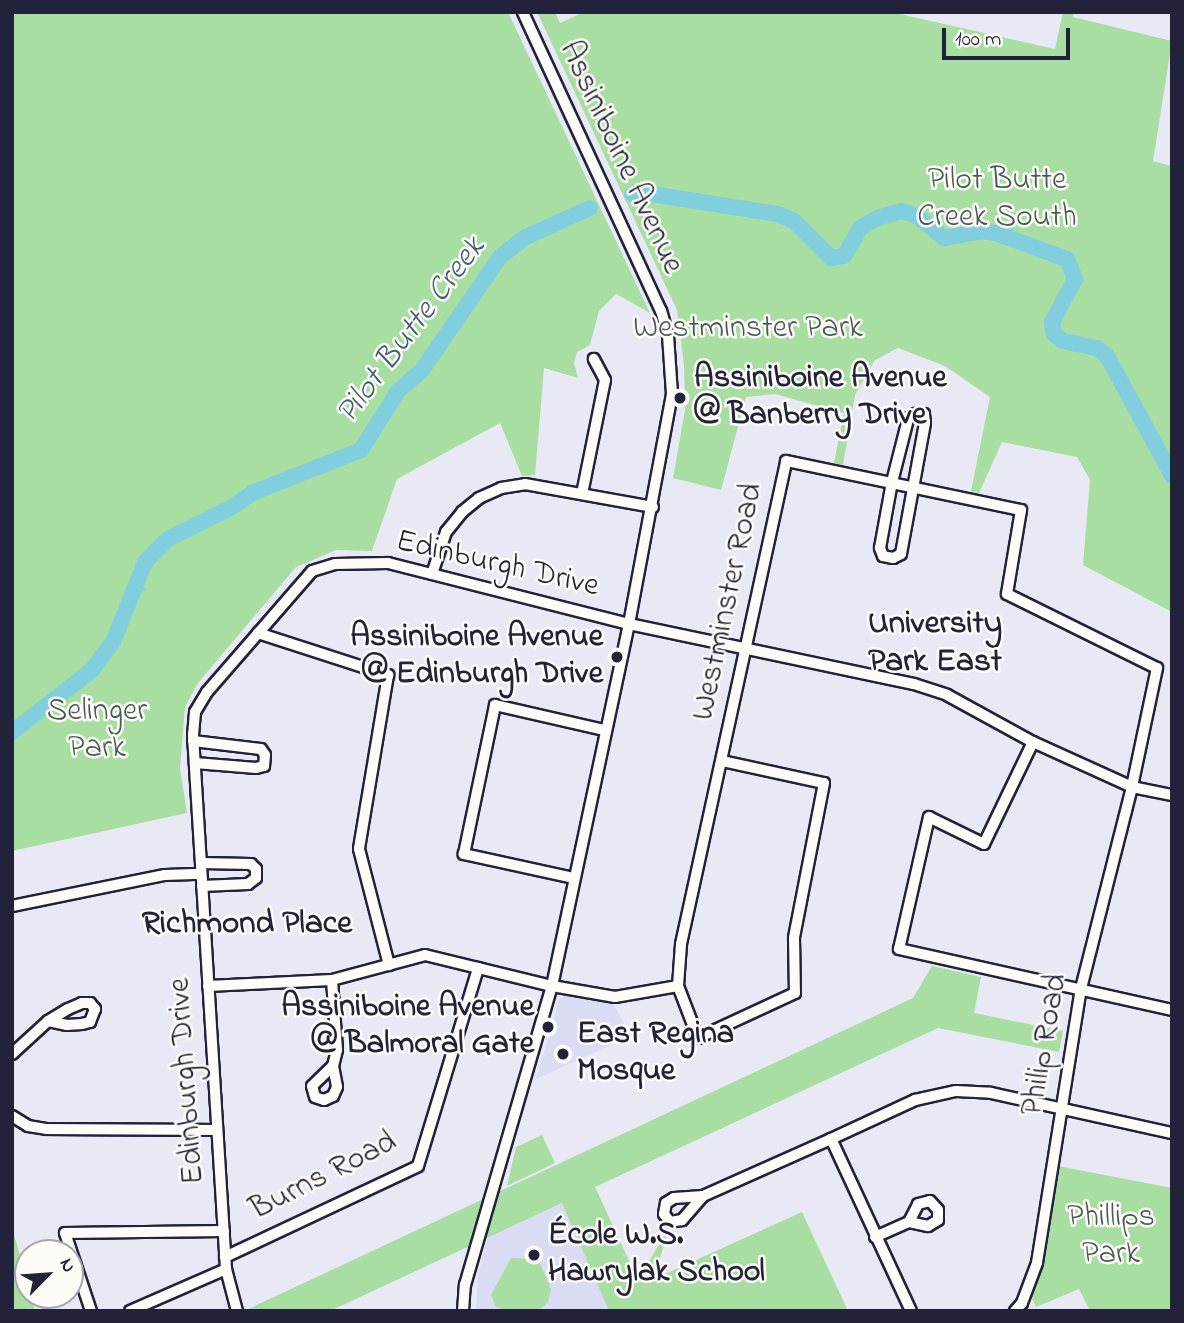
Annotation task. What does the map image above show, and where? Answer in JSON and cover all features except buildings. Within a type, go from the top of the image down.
[{"type":"street","name":"Assiniboine Avenue","points":[[463,1311],[465,1285],[552,986],[653,507],[672,394],[668,335],[642,265],[523,12]]},
{"type":"street","points":[[582,494],[605,380],[594,359]]},
{"type":"street","points":[[915,414],[924,414],[926,423],[913,488],[901,554],[893,558],[883,556],[880,548],[892,482],[908,419],[915,414]]},
{"type":"street","name":"Westminster Road","points":[[678,986],[681,944],[786,461],[1021,510],[1007,594],[1157,668],[1132,787]]},
{"type":"street","points":[[432,574],[446,532],[462,512],[479,498],[501,488],[525,484],[653,507]]},
{"type":"street","name":"Edinburgh Drive","points":[[237,1311],[225,1256],[193,741],[195,712],[207,692],[312,571],[335,564],[388,563],[629,624],[914,684],[947,695],[1033,741],[1132,787],[1172,795]]},
{"type":"street","points":[[258,633],[388,675],[359,849],[389,965]]},
{"type":"street","points":[[574,877],[464,854],[495,705],[604,730]]},
{"type":"street","points":[[193,741],[261,750],[265,755],[264,766],[256,768],[195,763]]},
{"type":"street","points":[[1033,741],[984,845],[929,817],[899,949],[1172,1010]]},
{"type":"street","points":[[208,986],[332,980],[425,955],[552,986],[615,998],[678,986],[698,1038],[795,993],[794,938],[824,783],[722,761]]},
{"type":"street","name":"Philip Road","points":[[1021,1308],[1037,1263],[1081,988],[1132,787]]},
{"type":"street","points":[[12,906],[165,874],[201,874]]},
{"type":"street","name":"Burns Road","points":[[225,1256],[418,1166],[478,968]]},
{"type":"street","points":[[332,980],[337,1050],[333,1066]]},
{"type":"street","points":[[12,1054],[48,1021]]},
{"type":"street","points":[[703,1196],[915,1100],[956,1091],[991,1093],[1172,1133]]},
{"type":"street","points":[[12,1116],[28,1126],[46,1129],[217,1130]]},
{"type":"street","points":[[831,1139],[911,1311]]},
{"type":"street","points":[[876,1237],[909,1222]]},
{"type":"street","points":[[91,1311],[65,1233],[224,1231]]},
{"type":"street","points":[[130,1311],[226,1269]]},
{"type":"shaded area","points":[[570,993],[613,1003],[630,1036],[536,1079],[559,1000]]},
{"type":"shaded area","name":"École W.S. Hawrylak School","points":[[563,1203],[609,1311],[476,1311],[478,1274],[488,1237]]},
{"type":"green space","name":"Selinger Park","points":[[12,12],[508,12],[650,313],[616,294],[599,311],[590,345],[577,352],[574,363],[578,378],[544,368],[535,475],[522,476],[500,423],[397,479],[372,551],[336,550],[296,567],[198,683],[185,707],[180,768],[187,813],[12,851]]},
{"type":"green space","name":"Pilot Butte Creek South","points":[[537,12],[555,12],[560,23],[584,12],[891,12],[1055,49],[1063,12],[1074,12],[1073,17],[1172,41],[1153,161],[1172,166],[1172,612],[1083,565],[1090,480],[1077,457],[1002,442],[979,493],[971,491],[990,397],[945,366],[898,348],[875,360],[855,395],[843,465],[834,463],[844,413],[775,394],[746,397],[721,490],[673,478],[685,410],[684,365],[677,310]]},
{"type":"green space","points":[[932,966],[981,977],[974,1013],[1063,1031],[1059,1052],[938,1028],[595,1187],[632,1267],[644,1270],[669,1227],[659,1262],[665,1274],[802,1212],[848,1311],[609,1311],[562,1203],[330,1311],[244,1311],[913,998]]},
{"type":"green space","points":[[542,1135],[555,1163],[507,1186],[516,1147]]},
{"type":"green space","name":"Phillips Park","points":[[1058,1166],[1172,1188],[1172,1311],[1090,1311],[1079,1289],[1036,1307],[1030,1294]]},
{"type":"green space","points":[[12,1228],[15,1239],[14,1309],[35,1311],[12,1311]]},
{"type":"green space","points":[[511,1258],[530,1259],[540,1264],[551,1289],[548,1302],[538,1311],[508,1311],[496,1307],[491,1295]]},
{"type":"waterway","name":"Pilot Butte Creek","points":[[632,194],[639,192],[778,214],[794,221],[831,258],[844,256],[860,228],[877,218],[901,211],[917,216],[944,238],[982,231],[995,233],[1067,259],[1075,279],[1052,322],[1054,334],[1063,341],[1097,348],[1107,356],[1172,475]]},
{"type":"waterway","name":"Pilot Butte Creek","points":[[12,732],[91,671],[113,642],[145,562],[168,539],[232,507],[252,493],[361,450],[398,391],[422,370],[500,257],[526,237],[590,208]]},
{"type":"waterway","points":[[999,235],[1009,233],[1017,218]]},
{"type":"waterway","points":[[133,590],[144,589]]},
{"type":"place","name":"Assiniboine Avenue @ Banberry Drive","points":[[680,398]]},
{"type":"place","name":"Assiniboine Avenue @ Edinburgh Drive","points":[[617,657]]},
{"type":"place","name":"Assiniboine Avenue @ Balmoral Gate","points":[[548,1027]]},
{"type":"place","name":"East Regina Mosque","points":[[563,1054]]},
{"type":"place","name":"École W.S. Hawrylak School","points":[[534,1255]]},
{"type":"district","name":"University Park East","points":[[935,644]]},
{"type":"district","name":"Richmond Place","points":[[247,925]]},
{"type":"park label","name":"Westminster Park","points":[[748,329]]}]
